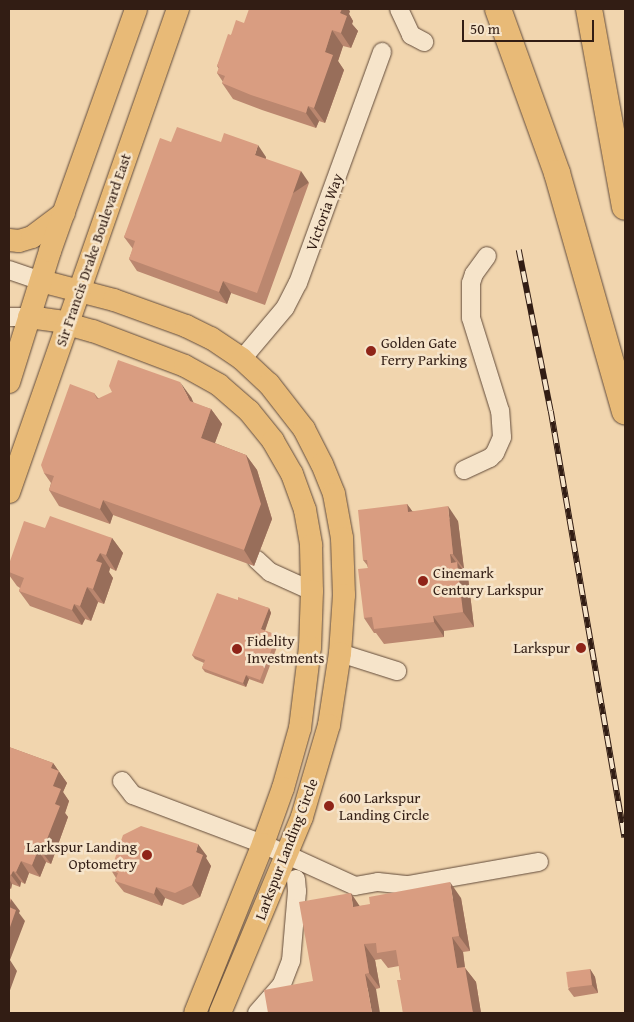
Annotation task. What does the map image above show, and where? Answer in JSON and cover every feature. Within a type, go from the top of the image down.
[{"type":"highway","points":[[498,9],[557,173],[625,412]]},
{"type":"highway","points":[[589,9],[625,208]]},
{"type":"main road","points":[[9,382],[19,317],[41,281],[136,9]]},
{"type":"main road","name":"Sir Francis Drake Boulevard East","points":[[9,492],[178,9]]},
{"type":"main road","points":[[9,240],[19,241],[32,237],[64,214]]},
{"type":"main road","name":"Larkspur Landing Circle","points":[[41,281],[114,300],[199,331],[242,359],[269,384],[304,430],[322,464],[334,494],[340,519],[343,558],[340,653],[333,705],[310,796],[220,1013]]},
{"type":"main road","name":"Larkspur Landing Circle","points":[[19,317],[68,323],[167,358],[202,374],[246,408],[273,440],[299,491],[311,545],[312,591],[310,647],[304,705],[297,743],[263,844],[195,1013]]},
{"type":"main road","points":[[202,374],[221,373],[242,359],[246,408],[271,410],[290,433],[309,468],[317,490],[322,496],[334,494]]},
{"type":"main road","points":[[310,647],[340,653]]},
{"type":"street","points":[[400,9],[410,35],[424,42]]},
{"type":"street","name":"Victoria Way","points":[[242,359],[285,308],[298,283],[382,52]]},
{"type":"street","points":[[464,470],[490,458],[495,453],[502,437],[500,411],[471,318],[471,283],[474,274],[487,256]]},
{"type":"street","points":[[9,270],[41,281]]},
{"type":"street","points":[[256,560],[270,572],[312,591]]},
{"type":"street","points":[[340,653],[397,671]]},
{"type":"street","points":[[122,781],[133,795],[263,844],[355,886],[378,882],[408,885],[539,862]]},
{"type":"street","points":[[257,1013],[282,984],[291,962],[297,891],[296,879]]},
{"type":"building","points":[[249,9],[342,9],[340,13],[347,16],[341,33],[332,30],[325,52],[333,55],[314,108],[308,106],[306,113],[251,95],[222,83],[225,76],[217,73],[219,67],[217,66],[228,34],[231,35],[236,20],[244,23]]},
{"type":"building","points":[[177,127],[221,142],[224,133],[258,145],[255,155],[301,171],[257,293],[223,281],[219,292],[129,259],[135,241],[124,237],[160,138],[171,142]]},
{"type":"building","points":[[118,360],[180,382],[190,401],[211,409],[201,438],[246,455],[261,504],[244,550],[103,500],[100,509],[49,490],[54,476],[44,473],[41,465],[70,384],[94,393],[97,399],[112,392],[109,386]]},
{"type":"building","name":"Cinemark Century Larkspur","points":[[407,504],[408,512],[448,506],[453,554],[450,554],[451,563],[457,562],[463,612],[433,616],[434,622],[374,629],[372,617],[364,618],[358,569],[368,568],[367,560],[363,560],[358,510]]},
{"type":"building","points":[[50,516],[112,538],[106,555],[100,553],[96,561],[102,563],[93,589],[87,587],[80,606],[74,604],[72,610],[19,591],[24,578],[9,572],[9,564],[24,521],[45,528]]},
{"type":"building","name":"Fidelity Investments","points":[[217,593],[238,600],[238,597],[269,608],[261,629],[277,635],[260,680],[246,675],[243,683],[202,668],[205,660],[192,655]]},
{"type":"building","points":[[9,747],[53,763],[51,768],[59,771],[53,786],[61,789],[55,804],[60,806],[42,852],[38,850],[32,865],[21,861],[16,872],[13,871],[11,875],[9,874]]},
{"type":"building","points":[[141,826],[198,844],[196,852],[203,855],[192,885],[175,893],[156,887],[154,894],[115,881],[118,873],[111,870],[123,835]]},
{"type":"building","points":[[450,882],[459,936],[452,937],[457,968],[465,967],[473,1013],[403,1013],[397,980],[401,980],[396,950],[377,953],[376,943],[364,944],[369,973],[365,974],[372,1013],[268,1013],[264,990],[313,981],[299,902],[351,893],[353,907],[370,904],[369,897]]},
{"type":"building","points":[[9,907],[16,910],[9,930]]},
{"type":"building","points":[[590,969],[592,985],[568,988],[566,972]]},
{"type":"railway","points":[[519,250],[551,411],[625,838]]},
{"type":"place","name":"Golden Gate Ferry Parking","points":[[371,351]]},
{"type":"place","name":"Cinemark Century Larkspur","points":[[423,581]]},
{"type":"place","name":"Larkspur","points":[[581,648]]},
{"type":"place","name":"Fidelity Investments","points":[[237,649]]},
{"type":"place","name":"600 Larkspur Landing Circle","points":[[329,806]]},
{"type":"place","name":"Larkspur Landing Optometry","points":[[147,855]]}]
